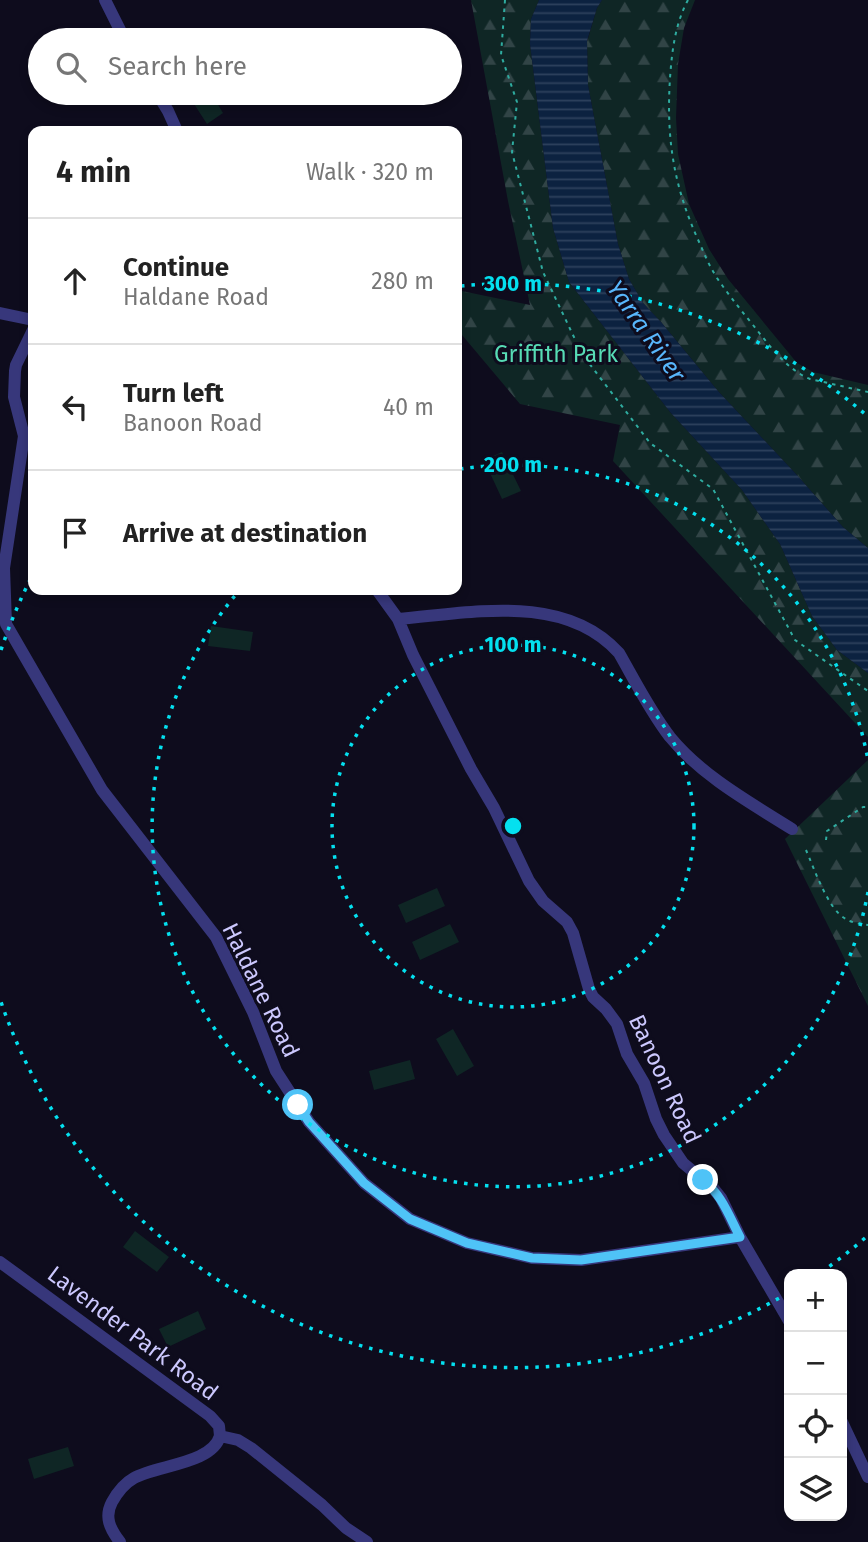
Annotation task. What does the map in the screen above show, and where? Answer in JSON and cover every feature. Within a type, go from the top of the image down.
[{"type":"street","points":[[105,0],[119,28]]},
{"type":"street","points":[[164,105],[175,126]]},
{"type":"street","points":[[0,313],[28,319]]},
{"type":"street","name":"Haldane Road","points":[[28,340],[15,372],[14,397],[24,436],[4,568],[3,625],[102,790],[216,937],[253,1012],[276,1071],[309,1122],[364,1183],[410,1219],[467,1243],[532,1258],[581,1260],[740,1237]]},
{"type":"street","name":"Banoon Road","points":[[381,595],[398,619],[413,655],[494,808],[529,881],[544,901],[567,922],[573,933],[589,989],[617,1024],[627,1054],[644,1083],[660,1128],[683,1163],[721,1198],[740,1237],[784,1312]]},
{"type":"street","points":[[398,619],[505,610],[530,611],[565,618],[589,627],[619,653],[655,716],[695,762],[792,829]]},
{"type":"street","name":"Lavender Park Road","points":[[0,1262],[210,1416],[219,1426],[220,1436],[238,1440],[251,1448],[322,1505],[346,1528],[367,1542]]},
{"type":"street","points":[[847,1433],[868,1477]]},
{"type":"street","points":[[112,1536],[108,1514],[121,1489],[141,1475],[204,1454],[215,1447],[220,1436]]},
{"type":"path","points":[[505,0],[501,55],[517,102],[512,152],[543,272],[582,354],[650,443],[713,489],[795,640],[868,691]]},
{"type":"path","points":[[688,0],[680,19],[673,50],[669,115],[672,159],[689,220],[717,278],[767,343],[791,368],[810,379],[868,392]]},
{"type":"path","points":[[826,840],[827,831],[863,807],[868,807]]},
{"type":"path","points":[[806,850],[826,895],[837,911],[845,919],[868,925]]},
{"type":"green space","name":"Griffith Park","points":[[471,0],[539,0],[531,19],[530,44],[553,228],[569,282],[670,412],[742,490],[780,544],[812,616],[837,650],[868,673],[868,737],[613,461],[620,425],[520,404],[462,335],[462,291],[530,305]]},
{"type":"green space","points":[[602,0],[695,0],[684,28],[678,64],[676,118],[678,154],[689,204],[709,249],[728,279],[797,363],[813,372],[868,385],[868,548],[843,527],[718,391],[643,303],[629,279],[618,244],[588,85],[587,42]]},
{"type":"green space","points":[[195,105],[218,105],[223,113],[207,124]]},
{"type":"green space","points":[[502,452],[521,491],[502,499],[484,460]]},
{"type":"green space","points":[[211,626],[253,632],[250,651],[208,646]]},
{"type":"green space","points":[[868,760],[868,1006],[785,839]]},
{"type":"green space","points":[[437,888],[445,906],[406,923],[398,905]]},
{"type":"green space","points":[[450,924],[459,942],[420,960],[412,942]]},
{"type":"green space","points":[[453,1029],[474,1066],[457,1076],[436,1039]]},
{"type":"green space","points":[[410,1060],[415,1079],[374,1090],[369,1071]]},
{"type":"green space","points":[[135,1231],[169,1257],[157,1272],[123,1247]]},
{"type":"green space","points":[[198,1311],[206,1329],[168,1347],[159,1329]]},
{"type":"green space","points":[[68,1447],[74,1466],[34,1479],[28,1459]]},
{"type":"water","name":"Yarra River","points":[[539,0],[602,0],[587,41],[588,85],[618,244],[629,279],[643,303],[718,391],[843,527],[868,548],[868,673],[837,650],[812,616],[780,544],[742,490],[670,412],[569,282],[553,228],[530,44],[531,19]]},
{"type":"route","points":[[298,1105],[309,1122],[364,1183],[410,1219],[467,1243],[532,1258],[581,1260],[740,1237],[721,1198],[703,1180]]}]
